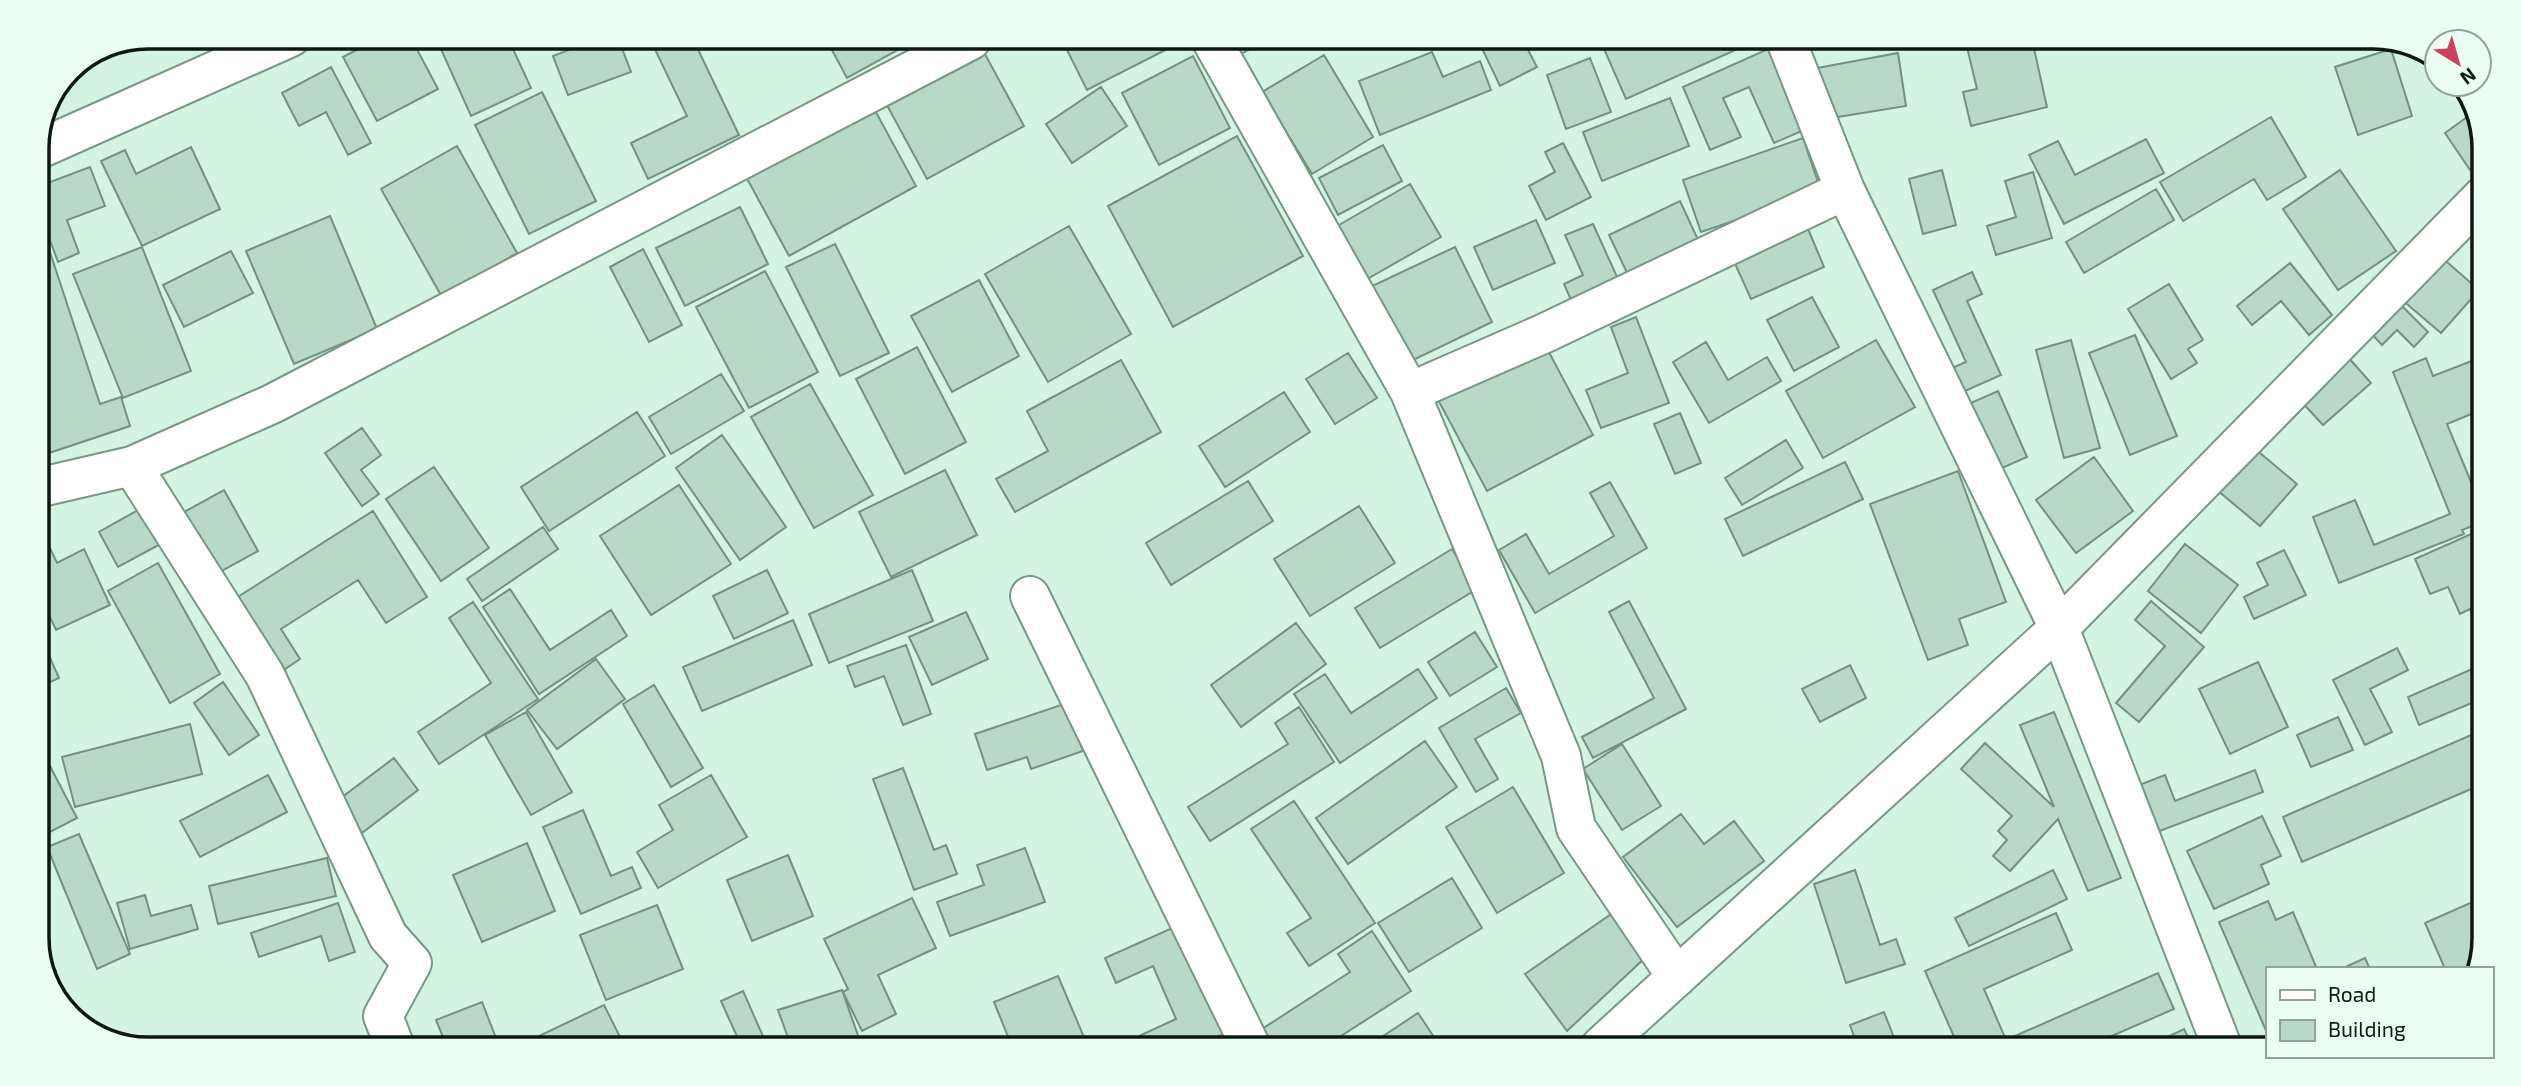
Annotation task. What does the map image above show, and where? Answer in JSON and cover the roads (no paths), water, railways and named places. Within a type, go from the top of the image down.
[{"type":"street","points":[[49,145],[264,49]]},
{"type":"street","points":[[49,485],[131,466],[272,404],[954,49]]},
{"type":"street","points":[[1217,49],[1410,391],[1561,756],[1576,828],[1676,977]]},
{"type":"street","points":[[1789,49],[1845,190],[2059,628],[2218,1037]]},
{"type":"street","points":[[1410,391],[1545,333],[1845,190]]},
{"type":"street","points":[[1611,1037],[2059,628],[2472,207]]},
{"type":"street","points":[[131,466],[265,676],[388,936],[412,963],[383,1016],[391,1037]]},
{"type":"street","points":[[1030,596],[1246,1037]]}]
